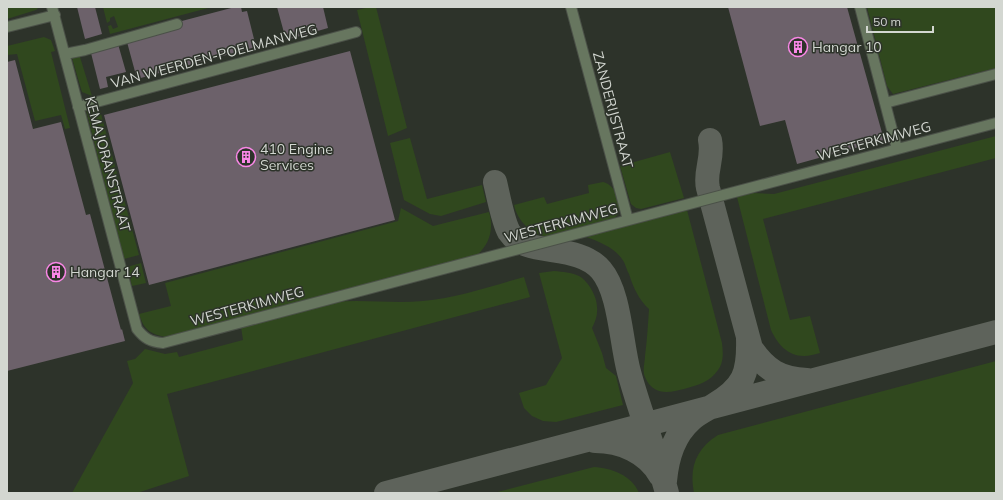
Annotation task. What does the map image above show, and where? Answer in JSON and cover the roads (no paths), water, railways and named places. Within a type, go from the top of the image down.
[{"type":"street","name":"ZANDERIJSTRAAT","points":[[571,7],[628,220]]},
{"type":"street","points":[[860,7],[897,150]]},
{"type":"street","points":[[7,27],[53,11]]},
{"type":"street","name":"KEMAJORANSTRAAT","points":[[53,11],[136,329]]},
{"type":"street","points":[[65,54],[85,50],[177,24]]},
{"type":"street","name":"VAN WEERDEN-POELMANWEG","points":[[78,106],[356,32]]},
{"type":"street","points":[[885,104],[996,74]]},
{"type":"street","name":"WESTERKIMWEG","points":[[136,329],[145,338],[154,342],[163,343],[996,123]]},
{"type":"place","name":"Hangar 10","points":[[798,47]]},
{"type":"place","name":"410 Engine Services","points":[[246,157]]},
{"type":"place","name":"Hangar 14","points":[[56,272]]}]
